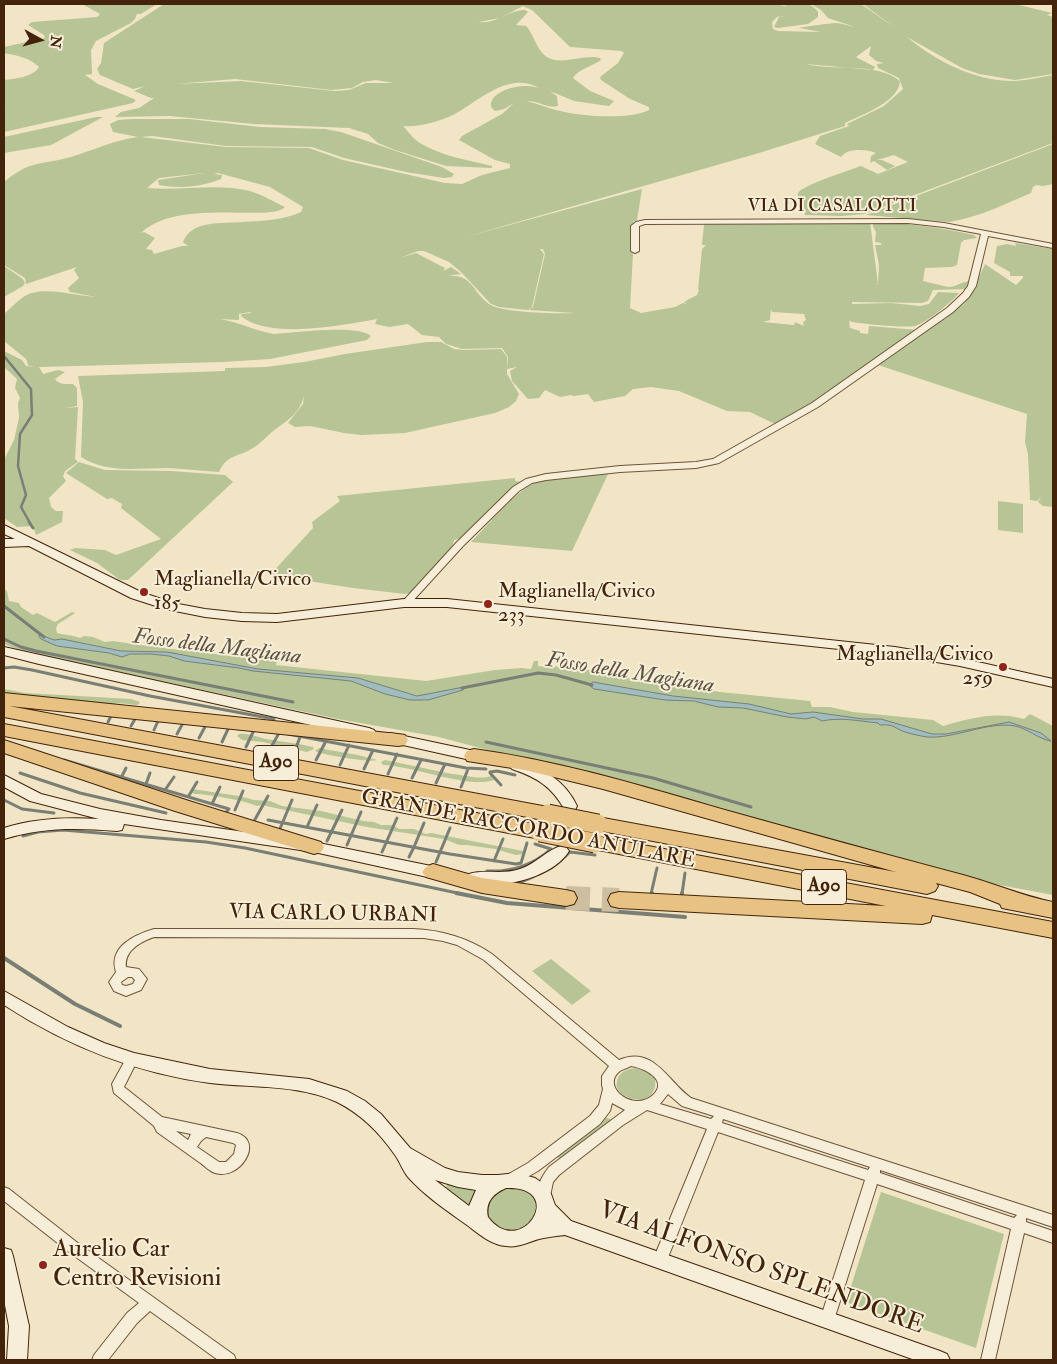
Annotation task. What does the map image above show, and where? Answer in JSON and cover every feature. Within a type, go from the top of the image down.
[{"type":"highway","points":[[4,699],[398,740]]},
{"type":"highway","name":"GRANDE RACCORDO ANULARE","points":[[4,712],[544,823]]},
{"type":"highway","name":"GRANDE RACCORDO ANULARE","points":[[4,730],[1053,910]]},
{"type":"highway","points":[[4,746],[182,806],[314,847]]},
{"type":"highway","points":[[474,756],[525,762],[604,782],[836,849],[982,888],[1023,904]]},
{"type":"highway","name":"GRANDE RACCORDO ANULARE","points":[[597,833],[1047,929]]},
{"type":"highway","points":[[433,872],[453,880],[566,898]]},
{"type":"highway","points":[[619,900],[896,914],[996,926],[1047,929]]},
{"type":"main road","points":[[4,529],[135,594],[183,608],[218,614],[257,618],[292,617],[407,602],[447,603],[895,651],[960,662],[1053,683]]},
{"type":"main road","points":[[4,543],[35,544]]},
{"type":"main road","points":[[4,651],[511,764],[542,776],[558,787],[570,806]]},
{"type":"main road","points":[[4,660],[16,658],[40,660]]},
{"type":"main road","points":[[4,780],[16,788],[42,799],[115,819],[181,830],[314,847],[433,872],[481,879],[505,878],[538,868],[561,851]]},
{"type":"main road","points":[[4,834],[29,826],[56,823],[181,830]]},
{"type":"main road","points":[[4,997],[63,1032],[132,1059],[203,1075],[291,1083],[327,1090],[351,1101],[376,1119],[403,1153],[409,1165],[424,1181],[497,1236],[509,1239],[521,1238],[534,1232],[544,1221],[545,1203],[531,1184],[504,1181],[470,1182],[446,1178],[403,1153]]},
{"type":"main road","points":[[484,1227],[478,1215],[479,1202],[488,1189],[504,1181]]},
{"type":"main road","name":"VIA ALFONSO SPLENDORE","points":[[545,1203],[565,1227]]},
{"type":"main road","name":"VIA ALFONSO SPLENDORE","points":[[534,1232],[565,1227],[940,1360]]},
{"type":"main road","points":[[4,1256],[19,1326],[17,1360]]},
{"type":"street","name":"VIA DI CASALOTTI","points":[[635,251],[635,226],[637,223],[643,222],[901,221],[935,223],[1053,246]]},
{"type":"street","points":[[407,602],[460,544],[516,489],[525,483],[546,477],[588,472],[696,465],[712,462],[746,446],[815,406],[950,310],[966,295],[974,278],[985,234]]},
{"type":"street","name":"VIA CARLO URBANI","points":[[122,973],[120,962],[126,948],[138,938],[154,933],[413,933],[442,936],[465,943],[488,958],[616,1066]]},
{"type":"street","points":[[132,1059],[118,1084],[118,1089],[158,1122],[162,1128],[217,1168],[229,1168],[237,1162],[243,1149],[241,1140],[237,1138],[158,1122]]},
{"type":"street","points":[[504,1181],[532,1167],[595,1120],[605,1107],[609,1091],[608,1078],[616,1066],[630,1061],[638,1061],[653,1066],[673,1091],[683,1100],[717,1119],[872,1177],[1053,1237]]},
{"type":"street","points":[[545,1203],[547,1180],[554,1171],[618,1121],[660,1097],[663,1090],[662,1077]]},
{"type":"street","points":[[609,1091],[621,1103],[717,1119],[876,1163],[1053,1222]]},
{"type":"street","points":[[660,1260],[717,1119]]},
{"type":"street","points":[[190,1148],[196,1136],[205,1131]]},
{"type":"street","points":[[827,1320],[876,1163]]},
{"type":"street","points":[[4,1193],[74,1248],[228,1360]]},
{"type":"street","points":[[988,1360],[1022,1211]]},
{"type":"street","points":[[99,1360],[132,1318],[150,1304]]},
{"type":"green space","points":[[82,4],[157,4],[141,14],[137,14],[131,23],[96,41],[91,50],[92,74],[85,75],[98,84],[136,100],[133,103],[4,132],[4,110],[6,109],[4,109],[4,80],[28,75],[39,67],[27,59],[4,53],[4,47],[45,38],[44,35],[28,25],[32,22],[97,17],[100,14]]},
{"type":"green space","points":[[164,4],[778,4],[788,7],[782,4],[807,4],[815,8],[818,12],[818,17],[808,24],[778,28],[774,27],[779,17],[785,16],[777,17],[772,22],[773,29],[778,31],[821,32],[799,28],[835,23],[855,27],[828,18],[821,10],[811,4],[861,4],[895,28],[863,4],[1015,4],[1052,13],[1047,15],[1053,17],[1053,74],[1015,80],[979,74],[962,68],[907,37],[943,62],[986,78],[1015,81],[1053,75],[1053,143],[864,214],[842,216],[805,215],[802,204],[798,204],[798,193],[808,186],[861,166],[878,174],[908,162],[894,155],[877,160],[882,160],[895,166],[887,170],[874,161],[870,163],[871,156],[876,153],[857,150],[848,152],[841,157],[815,144],[820,136],[849,126],[847,124],[884,106],[903,89],[899,78],[878,68],[877,64],[884,63],[876,61],[869,55],[871,46],[856,57],[875,67],[872,70],[891,75],[900,81],[898,89],[878,107],[845,123],[845,126],[759,153],[465,237],[642,189],[637,220],[633,222],[630,251],[633,254],[630,308],[641,313],[675,307],[683,303],[687,304],[684,302],[697,295],[702,249],[706,245],[702,245],[704,224],[870,222],[878,284],[876,285],[878,285],[879,265],[875,245],[881,245],[881,243],[875,242],[876,232],[873,222],[911,224],[974,235],[977,238],[964,240],[961,243],[957,265],[952,267],[925,268],[923,281],[948,287],[972,281],[968,289],[933,290],[928,301],[922,303],[852,302],[852,304],[891,303],[920,306],[929,304],[938,292],[959,293],[951,302],[926,321],[915,326],[849,321],[850,328],[860,331],[860,333],[868,334],[869,326],[918,330],[818,400],[777,425],[750,412],[727,411],[679,391],[651,387],[633,389],[625,396],[594,402],[588,394],[560,397],[545,390],[539,398],[528,399],[512,381],[510,371],[517,367],[507,369],[508,357],[502,348],[462,349],[446,344],[439,337],[422,335],[408,324],[389,327],[375,324],[377,319],[307,329],[269,327],[253,323],[241,316],[242,314],[252,313],[250,312],[239,314],[239,320],[220,319],[274,334],[352,330],[371,336],[367,340],[270,359],[39,367],[43,374],[58,370],[65,372],[55,379],[61,383],[73,384],[77,388],[77,406],[65,408],[78,407],[75,459],[78,462],[65,471],[63,476],[66,481],[49,498],[51,507],[56,511],[63,511],[62,522],[36,535],[33,526],[17,527],[4,518],[4,460],[14,440],[19,418],[18,403],[20,398],[15,388],[17,379],[4,367],[4,351],[22,360],[26,366],[29,366],[26,359],[4,341],[4,314],[22,298],[38,292],[48,291],[96,297],[70,292],[68,288],[79,278],[74,270],[77,267],[26,284],[25,278],[4,265],[4,182],[21,170],[36,164],[71,157],[112,143],[138,137],[113,132],[110,124],[118,120],[189,119],[260,127],[325,129],[341,132],[442,167],[454,174],[452,177],[444,178],[406,172],[344,158],[312,147],[226,146],[152,136],[141,137],[226,147],[309,148],[343,160],[445,183],[462,184],[482,175],[510,168],[510,164],[495,160],[459,140],[462,136],[502,114],[514,103],[504,109],[495,111],[491,107],[494,97],[504,90],[523,86],[539,88],[517,83],[506,85],[495,89],[455,114],[443,119],[422,125],[403,126],[415,140],[428,147],[455,157],[492,166],[492,168],[446,166],[395,150],[378,143],[368,134],[349,128],[254,124],[169,116],[115,117],[121,112],[139,108],[154,98],[134,91],[145,86],[133,89],[100,75],[97,69],[101,63],[104,43]],"holes":[[[523,6],[532,10],[570,47],[622,51],[624,53],[618,63],[600,77],[601,80],[630,99],[649,107],[649,110],[627,115],[585,115],[559,111],[527,101],[554,107],[558,106],[557,96],[550,91],[574,101],[609,106],[614,101],[590,91],[573,78],[578,72],[601,60],[600,58],[553,59],[546,56],[540,50],[526,26],[516,25],[528,12],[525,10],[513,12],[501,18]],[[500,18],[492,21],[479,22]],[[806,64],[847,68],[817,66]],[[235,79],[332,90],[352,88],[363,82],[376,80],[393,83],[366,83],[349,90],[335,91],[241,81],[175,84]],[[205,173],[158,180],[159,185],[174,187],[206,184],[221,179],[222,175],[214,174],[218,173],[270,187],[303,207],[301,212],[280,218],[201,226],[193,229],[187,235],[183,242],[188,246],[154,254],[152,250],[146,249],[155,238],[144,232],[141,233],[157,222],[177,216],[199,213],[262,213],[276,211],[285,207],[250,191],[237,189],[212,187],[147,188],[159,178]],[[540,249],[543,249],[545,254],[533,307],[529,310],[574,313],[530,312],[495,307],[483,299],[467,281],[455,276],[446,276],[461,274],[451,267],[443,271],[445,268],[416,253],[400,258],[418,251],[424,251],[449,262],[461,272],[491,304],[499,307],[528,310],[532,307],[544,254]],[[771,309],[772,312],[804,314],[806,320],[803,322],[804,326],[795,322],[794,325],[763,322],[770,320]]]},
{"type":"green space","points":[[103,117],[51,145],[4,153],[4,137]]},
{"type":"green space","points":[[1053,144],[1053,184],[1036,185],[1031,193],[991,210],[949,222],[866,215]]},
{"type":"green space","points":[[1015,243],[1053,249],[1053,507],[1043,506],[1038,502],[1041,497],[1037,501],[1030,500],[1028,454],[1025,442],[1027,414],[878,365],[964,304],[972,293],[985,264],[1016,285],[1023,276],[1010,276],[1010,272],[994,263],[997,246],[1007,244],[1016,246]]},
{"type":"green space","points":[[4,266],[23,279],[25,283],[4,297]]},
{"type":"green space","points":[[427,342],[441,342],[454,349],[464,350],[501,349],[507,357],[507,374],[519,394],[516,401],[509,407],[495,413],[405,433],[361,435],[310,426],[295,427],[288,423],[303,404],[304,396],[300,407],[290,418],[256,446],[226,462],[219,472],[168,468],[112,468],[81,457],[83,402],[78,376],[225,371],[225,368],[266,367]]},
{"type":"green space","points":[[79,462],[105,470],[171,471],[225,475],[233,482],[128,580],[120,580],[97,563],[70,550],[75,548],[105,550],[116,555],[161,539],[121,508],[122,504],[112,498],[107,499],[66,473]]},
{"type":"green space","points":[[608,474],[572,551],[471,542],[511,500],[536,482],[561,477]]},
{"type":"green space","points":[[515,478],[515,481],[521,482],[465,537],[454,540],[452,547],[415,592],[405,594],[353,588],[270,575],[313,528],[312,522],[340,501],[337,496]]},
{"type":"green space","points":[[998,501],[1023,504],[1023,533],[998,530]]},
{"type":"green space","points":[[4,589],[7,591],[9,601],[19,603],[21,607],[33,615],[37,613],[55,622],[72,612],[75,613],[58,624],[56,628],[57,633],[80,638],[84,636],[93,637],[105,642],[113,641],[277,661],[276,665],[426,681],[495,670],[531,669],[534,661],[538,661],[538,666],[591,670],[591,673],[714,688],[714,691],[720,692],[810,701],[812,707],[830,707],[853,712],[933,720],[943,726],[974,718],[993,716],[1024,719],[1030,714],[1053,726],[1053,895],[973,880],[439,737],[338,719],[22,651],[4,644]]},
{"type":"green space","points":[[4,689],[26,693],[131,699],[140,702],[138,705],[113,704],[4,695]]},
{"type":"green space","points":[[239,734],[313,747],[314,749],[307,752],[263,742],[242,740],[237,736]]},
{"type":"green space","points":[[319,748],[377,760],[327,755],[315,751]]},
{"type":"green space","points":[[385,760],[452,774],[477,777],[491,776],[494,780],[470,782],[383,765],[381,762]]},
{"type":"green space","points":[[192,789],[270,801],[282,806],[321,811],[381,825],[392,825],[399,829],[414,829],[426,834],[431,833],[523,851],[524,854],[516,855],[495,849],[459,845],[444,839],[367,827],[261,805],[257,806],[227,798],[195,794],[190,792]]},
{"type":"green space","points":[[551,959],[591,991],[572,1005],[532,971]]},
{"type":"green space","points":[[636,1068],[648,1072],[655,1080],[655,1088],[647,1098],[634,1099],[628,1097],[617,1088],[619,1076],[628,1070]]},
{"type":"green space","points":[[604,1117],[613,1120],[561,1160],[555,1155]]},
{"type":"green space","points":[[448,1183],[480,1187],[472,1211],[443,1193]]},
{"type":"green space","points":[[515,1186],[530,1192],[537,1199],[539,1206],[537,1214],[525,1227],[517,1230],[508,1230],[499,1227],[489,1220],[487,1201],[498,1190]]},
{"type":"green space","points":[[881,1192],[1004,1234],[976,1348],[846,1302]]},
{"type":"water","points":[[39,636],[54,640],[62,639],[121,651],[167,652],[258,669],[358,678],[417,696],[464,687],[463,690],[428,700],[410,700],[385,694],[351,681],[253,671],[151,654],[130,654],[122,657],[109,653],[57,646],[41,639]]},
{"type":"water","points":[[593,682],[673,696],[749,704],[791,714],[813,712],[863,719],[881,719],[932,734],[946,734],[1009,722],[1041,733],[1051,741],[1019,727],[1004,725],[938,737],[927,737],[878,723],[843,719],[822,721],[814,717],[806,719],[787,717],[743,708],[718,707],[694,701],[665,700],[594,689],[590,686]]},
{"type":"waterway","name":"Fosso della Magliana","points":[[4,356],[31,389],[32,415],[20,434],[18,466],[26,495],[21,507],[30,523]]},
{"type":"waterway","name":"Fosso della Magliana","points":[[29,522],[33,528]]},
{"type":"waterway","name":"Fosso della Magliana","points":[[4,606],[44,637]]},
{"type":"waterway","points":[[4,639],[21,647],[36,651],[293,702]]},
{"type":"waterway","points":[[4,668],[14,667],[32,670],[150,696],[274,719]]},
{"type":"waterway","name":"Fosso della Magliana","points":[[462,688],[538,673],[556,675],[592,685]]},
{"type":"waterway","points":[[108,722],[111,716]]},
{"type":"waterway","points":[[131,726],[135,719]]},
{"type":"waterway","points":[[154,730],[158,721]]},
{"type":"waterway","points":[[177,734],[183,723]]},
{"type":"waterway","points":[[199,738],[206,725]]},
{"type":"waterway","points":[[222,742],[229,727]]},
{"type":"waterway","points":[[246,747],[254,730]]},
{"type":"waterway","points":[[269,751],[279,733]]},
{"type":"waterway","points":[[288,734],[326,741]]},
{"type":"waterway","points":[[293,756],[300,737]]},
{"type":"waterway","points":[[316,760],[326,741]]},
{"type":"waterway","points":[[326,741],[349,746]]},
{"type":"waterway","points":[[486,742],[653,778],[751,807]]},
{"type":"waterway","points":[[340,765],[349,746]]},
{"type":"waterway","points":[[349,746],[373,750]]},
{"type":"waterway","points":[[364,769],[373,750]]},
{"type":"waterway","points":[[373,750],[397,755]]},
{"type":"waterway","points":[[388,774],[397,755]]},
{"type":"waterway","points":[[397,755],[466,768],[486,769]]},
{"type":"waterway","points":[[64,760],[165,790]]},
{"type":"waterway","points":[[412,778],[421,760]]},
{"type":"waterway","points":[[436,783],[445,764]]},
{"type":"waterway","points":[[122,776],[126,768]]},
{"type":"waterway","points":[[461,787],[468,769]]},
{"type":"waterway","points":[[490,772],[497,771],[515,775]]},
{"type":"waterway","points":[[20,773],[80,793],[166,813]]},
{"type":"waterway","points":[[146,784],[150,773]]},
{"type":"waterway","points":[[490,773],[501,785]]},
{"type":"waterway","points":[[165,790],[174,777]]},
{"type":"waterway","points":[[188,797],[197,782]]},
{"type":"waterway","points":[[212,804],[220,787]]},
{"type":"waterway","points":[[165,790],[188,797]]},
{"type":"waterway","points":[[235,810],[243,791]]},
{"type":"waterway","points":[[253,823],[268,796]]},
{"type":"waterway","points":[[188,797],[212,804]]},
{"type":"waterway","points":[[4,800],[22,809],[54,813]]},
{"type":"waterway","points":[[282,823],[292,800]]},
{"type":"waterway","points":[[212,804],[229,809],[224,814]]},
{"type":"waterway","points":[[307,827],[317,805]]},
{"type":"waterway","points":[[331,832],[342,810]]},
{"type":"waterway","points":[[351,836],[361,812]]},
{"type":"waterway","points":[[386,842],[397,818]]},
{"type":"waterway","points":[[268,820],[282,823]]},
{"type":"waterway","points":[[279,831],[282,823]]},
{"type":"waterway","points":[[282,823],[331,832]]},
{"type":"waterway","points":[[414,847],[424,823]]},
{"type":"waterway","points":[[440,852],[450,828]]},
{"type":"waterway","points":[[23,836],[38,832],[63,830],[206,842],[245,848],[462,894]]},
{"type":"waterway","points":[[327,841],[331,832]]},
{"type":"waterway","points":[[331,832],[351,836]]},
{"type":"waterway","points":[[347,845],[351,836]]},
{"type":"waterway","points":[[351,836],[386,842]]},
{"type":"waterway","points":[[494,861],[503,839]]},
{"type":"waterway","points":[[382,852],[386,842]]},
{"type":"waterway","points":[[386,842],[414,847]]},
{"type":"waterway","points":[[494,861],[521,863],[527,843]]},
{"type":"waterway","points":[[487,871],[513,869],[537,859],[551,849],[535,844]]},
{"type":"waterway","points":[[409,857],[414,847]]},
{"type":"waterway","points":[[414,847],[440,852]]},
{"type":"waterway","points":[[436,862],[440,852]]},
{"type":"waterway","points":[[440,852],[494,861]]},
{"type":"waterway","points":[[516,884],[545,871],[570,852],[595,855]]},
{"type":"waterway","points":[[651,894],[657,868]]},
{"type":"waterway","points":[[682,894],[685,873]]},
{"type":"waterway","points":[[456,893],[507,903],[685,917]]},
{"type":"waterway","points":[[4,958],[75,1004],[120,1026]]},
{"type":"tunnel","points":[[566,898],[619,900]]},
{"type":"place","name":"Maglianella/Civico 185","points":[[144,592]]},
{"type":"place","name":"Maglianella/Civico 233","points":[[488,604]]},
{"type":"place","name":"Maglianella/Civico 259","points":[[1003,667]]},
{"type":"place","name":"Aurelio Car Centro Revisioni","points":[[43,1265]]}]
